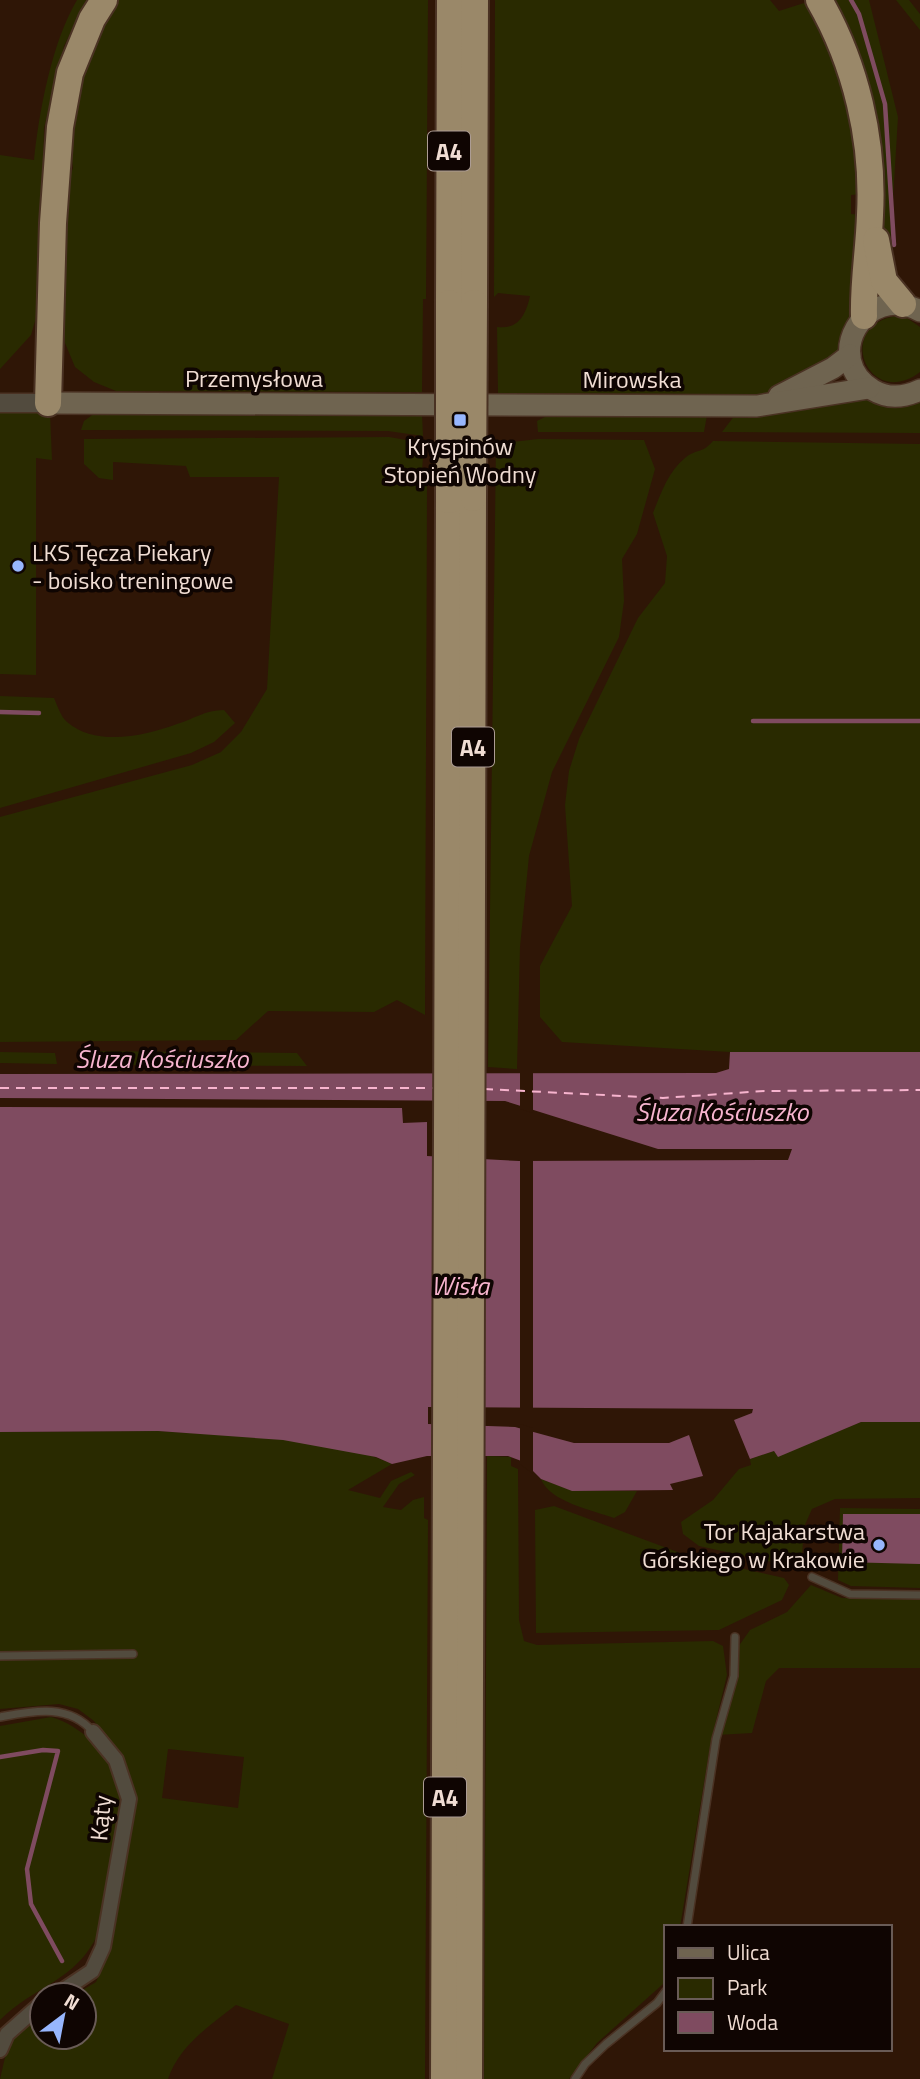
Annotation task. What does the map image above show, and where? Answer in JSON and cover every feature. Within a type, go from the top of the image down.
[{"type":"highway","points":[[48,403],[53,223],[60,127],[71,73],[92,19],[104,0]]},
{"type":"highway","name":"A4","points":[[450,0],[461,303],[458,1516],[469,2079]]},
{"type":"highway","name":"A4","points":[[461,303],[475,0]]},
{"type":"highway","points":[[819,0],[847,58],[866,131],[870,215],[884,281],[911,307]]},
{"type":"highway","points":[[864,316],[865,255],[870,215]]},
{"type":"highway","name":"A4","points":[[444,2079],[458,1516]]},
{"type":"main road","points":[[911,307],[878,307],[864,316],[852,334],[850,355],[860,379],[869,388],[895,397],[920,390]]},
{"type":"main road","name":"Mirowska","points":[[757,406],[833,368],[850,355]]},
{"type":"main road","name":"Mirowska","points":[[508,405],[757,406],[869,388]]},
{"type":"main road","name":"Przemysłowa","points":[[48,403],[508,405]]},
{"type":"street","name":"Przemysłowa","points":[[0,403],[48,403]]},
{"type":"street","name":"Kąty","points":[[77,1981],[92,1970],[103,1947],[128,1799],[116,1760],[93,1732]]},
{"type":"street","points":[[0,2050],[7,2034],[28,2015]]},
{"type":"lane","points":[[812,1577],[850,1594],[920,1595]]},
{"type":"lane","points":[[687,1925],[716,1739],[734,1676],[735,1637]]},
{"type":"lane","points":[[0,1656],[134,1654]]},
{"type":"lane","name":"Kąty","points":[[0,1717],[36,1710],[58,1712],[75,1717],[93,1732]]},
{"type":"lane","points":[[575,2079],[584,2064],[657,2003],[664,1994]]},
{"type":"green space","points":[[77,0],[86,0],[64,46],[44,128],[40,304],[31,335],[0,369],[0,155],[34,160],[48,77],[60,36]]},
{"type":"green space","points":[[115,0],[428,0],[426,299],[423,299],[422,392],[116,391],[94,382],[75,367],[65,343],[60,301],[64,191],[73,168],[68,130],[86,58]]},
{"type":"green space","points":[[495,0],[770,0],[779,11],[804,3],[820,24],[840,69],[852,118],[862,194],[851,195],[851,214],[863,215],[856,308],[843,332],[838,352],[830,364],[770,393],[741,398],[739,395],[719,394],[498,393],[497,327],[516,323],[526,309],[530,296],[498,293],[494,297]]},
{"type":"green space","points":[[831,0],[869,0],[898,117],[889,265]]},
{"type":"green space","points":[[896,0],[909,0],[920,14],[920,30]]},
{"type":"green space","points":[[896,316],[907,318],[920,327],[920,372],[902,381],[886,381],[873,374],[865,362],[862,348],[866,334],[877,323]]},
{"type":"green space","points":[[852,393],[920,400],[920,433],[722,432],[735,415]]},
{"type":"green space","name":"LKS Tęcza Piekary - boisko treningowe","points":[[0,413],[50,413],[52,460],[36,458],[36,675],[0,674]]},
{"type":"green space","points":[[95,413],[422,415],[423,436],[388,431],[81,430],[84,421]]},
{"type":"green space","points":[[549,415],[707,415],[704,432],[538,432],[537,421]]},
{"type":"green space","points":[[389,437],[424,443],[421,485],[427,485],[425,1015],[397,1000],[374,1012],[268,1011],[236,1040],[0,1042],[0,817],[192,765],[221,752],[241,732],[267,689],[279,477],[190,477],[186,466],[113,462],[113,480],[99,478],[84,464],[84,439]]},
{"type":"green space","points":[[538,439],[644,440],[655,469],[637,534],[622,559],[624,601],[619,637],[552,772],[529,856],[520,947],[517,1069],[488,1067],[496,444]]},
{"type":"green space","points":[[713,441],[920,444],[920,1052],[730,1052],[562,1042],[540,1017],[540,966],[572,906],[565,805],[569,771],[579,739],[638,618],[665,583],[667,556],[653,513],[662,490],[679,464]]},
{"type":"green space","points":[[0,696],[54,698],[67,722],[92,735],[106,737],[150,732],[217,710],[224,710],[235,723],[214,742],[191,753],[0,808]]},
{"type":"green space","points":[[81,1051],[297,1053],[307,1066],[80,1065]]},
{"type":"green space","points":[[0,1052],[55,1053],[57,1064],[0,1063]]},
{"type":"green space","points":[[861,1422],[920,1422],[920,1498],[835,1499],[812,1509],[804,1527],[802,1556],[786,1565],[699,1546],[683,1534],[681,1522],[713,1500],[739,1469],[751,1465],[750,1459],[774,1451],[778,1456]]},
{"type":"green space","points":[[158,1431],[278,1439],[340,1448],[392,1464],[348,1490],[380,1498],[391,1481],[411,1472],[415,1475],[399,1484],[383,1507],[401,1510],[413,1500],[424,1497],[424,1518],[428,1520],[425,2079],[272,2079],[289,2024],[236,2005],[187,2047],[179,2056],[168,2079],[0,2079],[10,2036],[28,2021],[28,2051],[98,2051],[96,1981],[112,1946],[136,1794],[122,1759],[94,1721],[78,1709],[59,1704],[0,1709],[0,1432]],"holes":[[[168,1749],[244,1757],[238,1808],[162,1798]]]},
{"type":"green space","points":[[487,1456],[511,1457],[511,1466],[518,1469],[519,1620],[524,1641],[537,1645],[713,1641],[723,1646],[727,1675],[711,1741],[680,1925],[664,1925],[663,1984],[597,2043],[569,2079],[484,2079]]},
{"type":"green space","points":[[541,1479],[573,1491],[637,1491],[625,1512],[614,1518],[562,1499],[553,1494]]},
{"type":"green space","points":[[554,1506],[691,1557],[784,1578],[789,1585],[782,1600],[719,1630],[536,1633],[535,1510]]},
{"type":"green space","name":"Tor Kajakarstwa Górskiego w Krakowie","points":[[840,1508],[920,1509],[920,1588],[851,1586],[838,1580]]},
{"type":"green space","points":[[811,1585],[842,1598],[920,1599],[920,1668],[779,1668],[766,1681],[752,1733],[717,1735],[736,1675],[738,1647],[750,1630],[787,1612]]},
{"type":"green space","points":[[51,1717],[65,1722],[99,1749],[113,1774],[120,1802],[98,1934],[89,1950],[66,1973],[54,1981],[28,1981],[28,1998],[0,2020],[0,1726]]},
{"type":"water","points":[[730,1052],[920,1052],[920,1422],[861,1422],[778,1457],[774,1451],[750,1459],[734,1420],[752,1413],[753,1409],[428,1407],[428,1424],[515,1427],[574,1443],[669,1443],[689,1435],[703,1476],[670,1484],[673,1490],[572,1491],[541,1479],[524,1462],[508,1456],[427,1456],[392,1464],[376,1457],[283,1440],[158,1431],[0,1432],[0,1107],[402,1108],[403,1123],[427,1122],[427,1156],[519,1161],[788,1160],[792,1149],[658,1149],[505,1101],[0,1098],[0,1074],[716,1073],[729,1069]]},
{"type":"water","name":"Tor Kajakarstwa Górskiego w Krakowie","points":[[843,1514],[920,1514],[920,1564],[842,1562]]},
{"type":"pier","points":[[520,1071],[533,1071],[533,1113],[520,1109]]},
{"type":"pier","points":[[520,1157],[533,1157],[533,1409],[520,1409]]},
{"type":"pier","points":[[520,1424],[533,1428],[533,1474],[520,1464]]},
{"type":"waterway","points":[[851,0],[859,14],[885,104],[894,245]]},
{"type":"waterway","points":[[0,712],[39,713]]},
{"type":"waterway","points":[[753,721],[920,721]]},
{"type":"waterway","points":[[0,1757],[43,1750],[58,1751],[27,1869],[31,1904],[62,1961]]},
{"type":"ferry route","points":[[0,1088],[436,1088]]},
{"type":"ferry route","points":[[484,1089],[663,1098],[764,1091],[920,1090]]},
{"type":"place","name":"Kryspinów Stopień Wodny","points":[[460,420]]},
{"type":"place","name":"LKS Tęcza Piekary - boisko treningowe","points":[[18,566]]},
{"type":"place","name":"Tor Kajakarstwa Górskiego w Krakowie","points":[[879,1545]]},
{"type":"water label","name":"Śluza Kościuszko","points":[[162,1058]]},
{"type":"water label","name":"Śluza Kościuszko","points":[[722,1111]]},
{"type":"water label","name":"Wisła","points":[[460,1285]]}]
